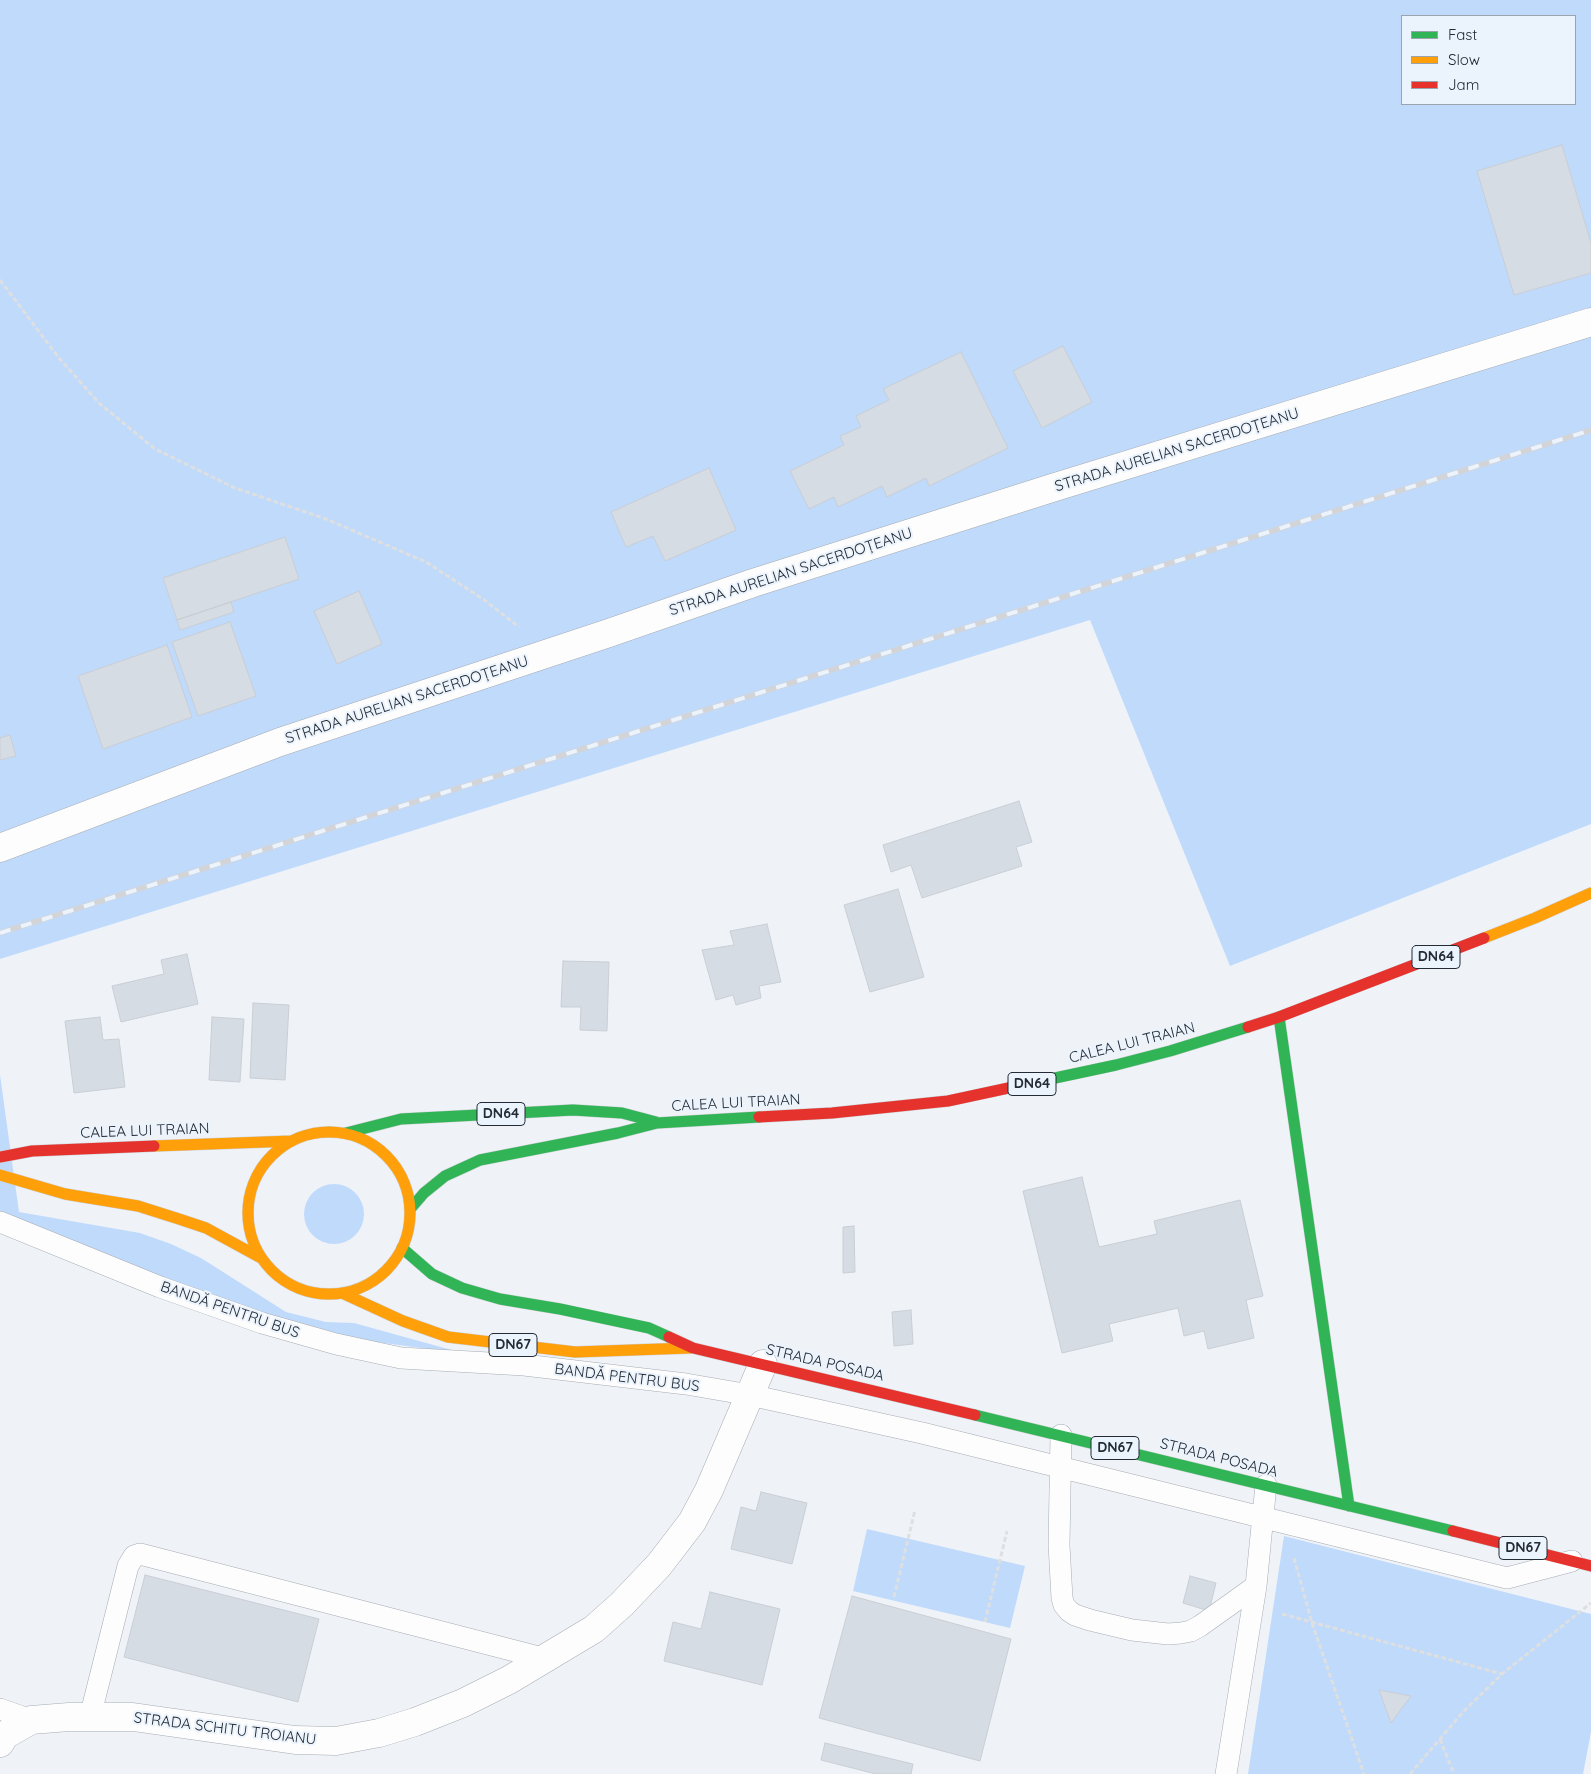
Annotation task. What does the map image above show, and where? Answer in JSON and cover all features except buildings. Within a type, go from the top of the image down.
[{"type":"main road","name":"CALEA LUI TRAIAN","points":[[411,1208],[424,1193],[445,1176],[480,1160],[618,1133],[657,1123],[832,1113],[948,1101],[1116,1065],[1170,1051],[1279,1017],[1535,918],[1591,893]]},
{"type":"main road","points":[[1279,1017],[1349,1506]]},
{"type":"main road","name":"CALEA LUI TRAIAN","points":[[346,1133],[401,1119],[573,1110],[622,1113],[657,1123]]},
{"type":"main road","points":[[318,1132],[346,1133],[371,1143],[391,1160],[405,1182],[411,1208],[408,1235],[398,1259],[379,1278],[356,1291],[330,1295],[304,1291],[279,1278],[261,1258],[250,1233],[248,1205],[254,1179],[270,1157],[292,1141],[318,1132]]},
{"type":"main road","name":"CALEA LUI TRAIAN","points":[[0,1157],[32,1151],[292,1141]]},
{"type":"main road","points":[[0,1175],[65,1194],[138,1206],[171,1216],[206,1228],[261,1258]]},
{"type":"main road","name":"STRADA POSADA","points":[[402,1248],[432,1274],[462,1288],[500,1299],[560,1309],[649,1328],[693,1348],[1061,1435],[1582,1564]]},
{"type":"main road","name":"STRADA POSADA","points":[[342,1293],[403,1321],[448,1338],[575,1352],[693,1348]]},
{"type":"street","name":"STRADA AURELIAN SACERDOȚEANU","points":[[0,848],[280,742],[753,583],[1591,322]]},
{"type":"street","name":"STRADA SCHITU TROIANU","points":[[0,1744],[5,1735],[31,1720],[90,1717],[133,1718],[295,1740],[336,1741],[379,1733],[414,1722],[470,1699],[509,1680],[594,1629],[622,1604],[659,1565],[692,1522],[725,1456],[763,1364]]},
{"type":"lane","name":"BANDĂ PENTRU BUS","points":[[0,1222],[160,1287],[262,1323],[336,1344],[401,1358],[524,1365],[686,1384],[750,1396],[922,1433],[1507,1578],[1582,1564]]},
{"type":"lane","points":[[1061,1435],[1059,1545],[1062,1598],[1068,1611],[1075,1615],[1132,1630],[1168,1634],[1181,1633],[1191,1631],[1255,1595]]},
{"type":"lane","points":[[1226,1774],[1255,1595],[1266,1485]]},
{"type":"lane","points":[[90,1717],[128,1566],[134,1556],[140,1554],[546,1659]]},
{"type":"lane","points":[[0,1709],[31,1720]]},
{"type":"path","points":[[0,280],[59,358],[99,402],[155,449],[235,488],[326,518],[426,562],[483,599],[551,652]]},
{"type":"path","points":[[894,1597],[915,1510]]},
{"type":"path","points":[[985,1622],[1007,1531]]},
{"type":"path","points":[[1293,1556],[1312,1623],[1364,1774]]},
{"type":"path","points":[[1255,1595],[1312,1623],[1502,1674]]},
{"type":"path","points":[[1410,1774],[1463,1712],[1502,1674],[1591,1604]]},
{"type":"path","points":[[1440,1739],[1454,1774]]},
{"type":"shaded area","points":[[0,0],[1591,0],[1591,824],[1230,966],[1090,620],[0,959]]},
{"type":"shaded area","points":[[0,1075],[19,1212],[140,1233],[171,1244],[201,1258],[286,1312],[326,1322],[354,1323],[466,1354],[361,1340],[274,1316],[0,1230]]},
{"type":"shaded area","points":[[334,1184],[346,1186],[359,1197],[364,1214],[362,1226],[351,1239],[334,1244],[322,1242],[309,1231],[304,1214],[306,1202],[317,1189]]},
{"type":"shaded area","points":[[867,1529],[1025,1566],[1010,1628],[853,1591]]},
{"type":"shaded area","points":[[1284,1536],[1591,1614],[1591,1732],[1583,1774],[1248,1774]]},
{"type":"railway","points":[[0,933],[1591,430]]},
{"type":"traffic: fast","points":[[1279,1017],[1349,1506]]},
{"type":"traffic: fast","points":[[1027,1084],[1116,1065],[1248,1027]]},
{"type":"traffic: fast","points":[[346,1133],[401,1119],[573,1110],[622,1113],[656,1122]]},
{"type":"traffic: fast","points":[[411,1208],[424,1193],[445,1176],[480,1160],[618,1133],[657,1123],[759,1117]]},
{"type":"traffic: fast","points":[[402,1248],[432,1274],[462,1288],[500,1299],[560,1309],[649,1328],[669,1337]]},
{"type":"traffic: fast","points":[[975,1415],[1453,1531]]},
{"type":"traffic: slow","points":[[1484,938],[1591,893]]},
{"type":"traffic: slow","points":[[337,1132],[360,1138],[380,1150],[392,1162],[407,1189],[410,1213],[407,1237],[404,1244],[392,1264],[380,1276],[353,1291],[321,1294],[298,1288],[278,1276],[266,1264],[251,1237],[248,1205],[254,1182],[266,1162],[278,1150],[305,1135],[337,1132]]},
{"type":"traffic: slow","points":[[154,1146],[292,1141]]},
{"type":"traffic: slow","points":[[0,1175],[65,1194],[138,1206],[179,1219],[206,1228],[261,1258]]},
{"type":"traffic: slow","points":[[342,1293],[403,1321],[448,1337],[575,1352],[690,1348]]},
{"type":"traffic: jam","points":[[1248,1027],[1279,1017],[1484,938]]},
{"type":"traffic: jam","points":[[759,1117],[832,1113],[948,1101],[1027,1084]]},
{"type":"traffic: jam","points":[[0,1157],[32,1151],[154,1146]]},
{"type":"traffic: jam","points":[[669,1337],[693,1348],[975,1415]]},
{"type":"traffic: jam","points":[[1453,1531],[1591,1566]]}]
